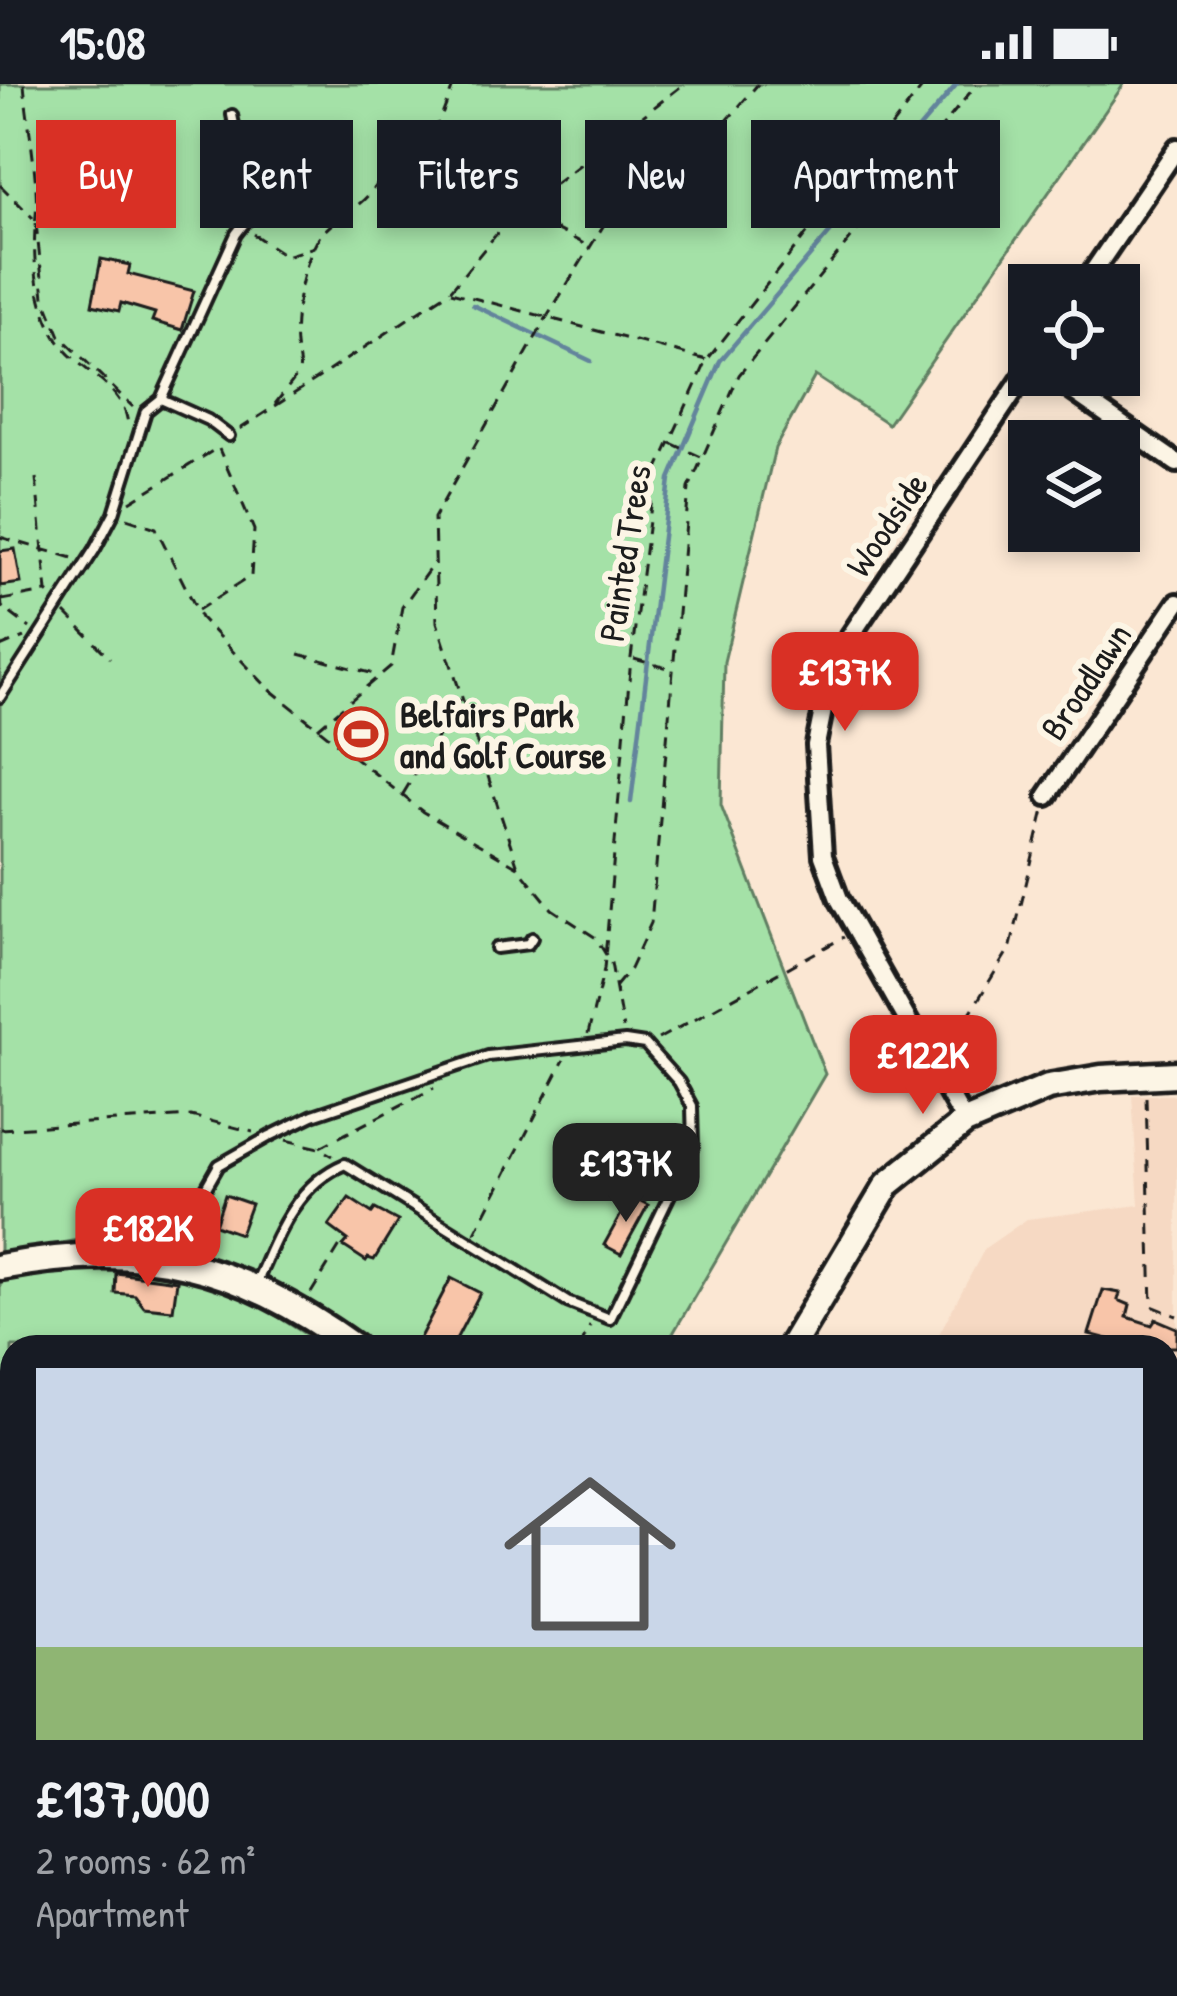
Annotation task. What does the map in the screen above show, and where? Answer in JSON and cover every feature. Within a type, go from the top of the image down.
[{"type":"street","points":[[1098,264],[1177,148]]},
{"type":"street","name":"Woodside","points":[[965,1122],[838,899],[823,856],[816,745],[827,690],[849,638],[1010,396]]},
{"type":"street","points":[[1080,396],[1177,464]]},
{"type":"street","name":"Broadlawn","points":[[1047,796],[1177,603]]},
{"type":"street","points":[[798,1335],[888,1184],[965,1122],[1048,1087],[1100,1078],[1177,1074]]},
{"type":"street","points":[[0,1267],[98,1253],[183,1263],[255,1287],[336,1335]]},
{"type":"lane","points":[[232,115],[233,120]]},
{"type":"lane","points":[[0,697],[114,513],[146,411],[161,399],[242,228]]},
{"type":"lane","points":[[161,399],[208,420],[229,436]]},
{"type":"lane","points":[[496,948],[528,944],[532,938]]},
{"type":"lane","points":[[183,1263],[199,1200],[219,1166],[313,1115],[488,1056],[625,1041],[646,1045],[679,1082],[692,1106],[693,1147],[610,1318],[567,1302],[345,1164],[326,1172],[288,1213],[255,1287]]},
{"type":"path","points":[[24,84],[39,298],[58,341],[124,407],[127,438]]},
{"type":"path","points":[[440,120],[454,84]]},
{"type":"path","points":[[561,179],[684,84]]},
{"type":"path","points":[[625,1041],[604,947],[552,909],[518,867],[437,622],[434,518],[605,224],[692,162],[758,84]]},
{"type":"path","name":"Painted Trees","points":[[587,1046],[588,1022],[604,969],[631,658],[655,475],[707,360],[925,84]]},
{"type":"path","points":[[616,986],[630,969],[651,923],[689,488],[739,375],[977,84]]},
{"type":"path","points":[[274,406],[299,373],[296,343],[305,263],[322,235],[339,218],[352,213],[377,182]]},
{"type":"path","points":[[0,185],[36,221]]},
{"type":"path","points":[[37,228],[44,297],[60,336],[134,407],[146,411]]},
{"type":"path","points":[[247,228],[286,256],[315,247]]},
{"type":"path","points":[[114,513],[449,292],[501,228]]},
{"type":"path","points":[[554,228],[590,247]]},
{"type":"path","points":[[449,292],[707,360]]},
{"type":"path","points":[[669,442],[702,458]]},
{"type":"path","points":[[197,610],[251,576],[254,530],[218,447]]},
{"type":"path","points":[[36,478],[47,592],[110,658]]},
{"type":"path","points":[[114,513],[156,528],[197,610],[268,688],[423,812],[518,867]]},
{"type":"path","points":[[0,537],[74,559]]},
{"type":"path","points":[[318,728],[391,666],[402,607],[436,560]]},
{"type":"path","points":[[43,630],[32,630],[2,607],[1,599],[47,592]]},
{"type":"path","points":[[0,647],[26,637]]},
{"type":"path","points":[[298,655],[380,676]]},
{"type":"path","points":[[631,658],[673,670]]},
{"type":"path","points":[[402,796],[462,696]]},
{"type":"path","points":[[936,1070],[1010,946],[1047,796]]},
{"type":"path","points":[[646,1045],[856,930]]},
{"type":"path","points":[[470,1242],[570,1048]]},
{"type":"path","points":[[319,1148],[438,1086]]},
{"type":"path","points":[[1146,1095],[1152,1306],[1177,1316]]},
{"type":"path","points":[[0,1129],[191,1116],[319,1148],[345,1164]]},
{"type":"path","points":[[300,1311],[346,1238]]},
{"type":"path","points":[[586,1335],[597,1313]]},
{"type":"shaded area","points":[[1132,1095],[1177,1095],[1177,1335],[938,1335],[985,1248],[1027,1219],[1139,1205]]},
{"type":"green space","name":"Belfairs Park and Golf Course","points":[[0,84],[1124,84],[888,424],[815,376],[775,448],[724,662],[721,805],[825,1074],[672,1335],[360,1335],[203,1255],[83,1239],[0,1254]]},
{"type":"green space","points":[[98,1261],[210,1274],[307,1335],[0,1335],[0,1282]]},
{"type":"building","points":[[101,259],[130,265],[128,274],[194,291],[182,330],[152,321],[155,313],[121,303],[119,311],[92,305]]},
{"type":"building","points":[[15,549],[21,583],[0,586],[0,551]]},
{"type":"building","points":[[225,1195],[251,1204],[240,1234],[215,1225]]},
{"type":"building","points":[[631,1196],[648,1205],[621,1254],[604,1245]]},
{"type":"building","points":[[349,1198],[372,1213],[375,1209],[398,1221],[374,1260],[366,1261],[343,1246],[348,1240],[329,1226]]},
{"type":"building","points":[[116,1273],[177,1281],[173,1310],[144,1307],[135,1295],[115,1293]]},
{"type":"building","points":[[451,1278],[480,1293],[458,1335],[421,1335]]},
{"type":"building","points":[[1103,1290],[1120,1293],[1118,1300],[1130,1305],[1127,1317],[1152,1325],[1156,1319],[1177,1328],[1177,1335],[1089,1334]]},
{"type":"waterway","points":[[631,802],[670,479],[720,361],[957,84]]},
{"type":"waterway","points":[[473,305],[591,361]]},
{"type":"place","name":"Belfairs Park and Golf Course","points":[[361,734]]}]
